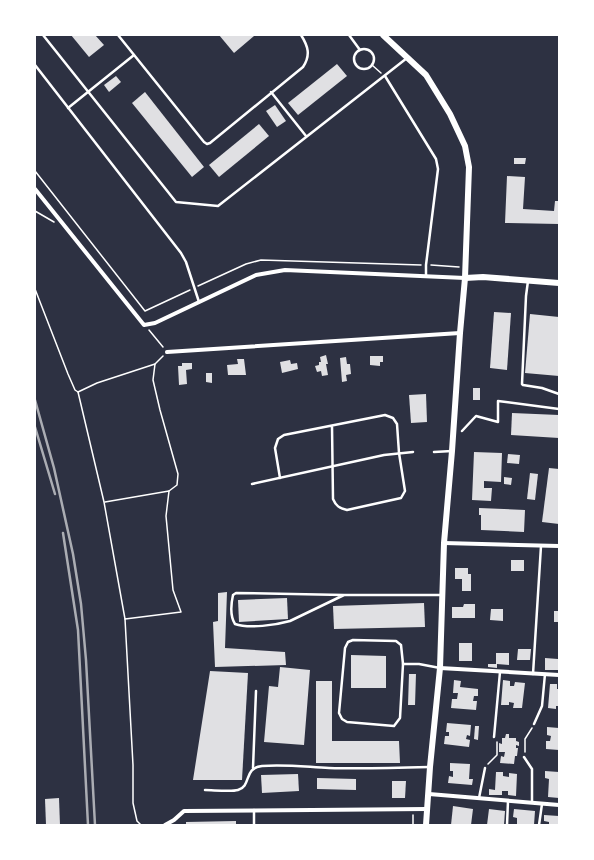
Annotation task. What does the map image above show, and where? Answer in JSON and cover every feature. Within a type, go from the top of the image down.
[{"type":"street","points":[[383,35],[426,75],[450,114],[465,146],[469,167],[465,278],[444,543],[440,668],[426,825]]},
{"type":"street","points":[[35,190],[144,325],[155,323],[256,275],[285,270],[465,278],[483,277],[559,283]]},
{"type":"street","points":[[167,352],[460,333]]},
{"type":"street","points":[[444,543],[559,546]]},
{"type":"street","points":[[440,668],[559,675]]},
{"type":"street","points":[[428,794],[559,805]]},
{"type":"street","points":[[165,825],[174,820],[184,811],[254,809],[427,809]]},
{"type":"lane","points":[[43,35],[176,202],[218,206],[385,76],[407,57]]},
{"type":"lane","points":[[118,35],[207,144],[303,67],[306,62],[308,50],[307,44],[301,35]]},
{"type":"lane","points":[[349,35],[360,50]]},
{"type":"lane","points":[[367,49],[372,53],[374,59],[372,65],[360,69],[355,64],[354,57],[357,51],[367,49]]},
{"type":"lane","points":[[68,108],[134,55]]},
{"type":"lane","points":[[35,65],[181,253],[186,262],[199,302]]},
{"type":"lane","points":[[385,76],[436,159],[438,169],[426,265],[426,276]]},
{"type":"lane","points":[[271,92],[306,136]]},
{"type":"lane","points":[[528,281],[522,384],[542,388],[559,394]]},
{"type":"lane","points":[[462,431],[476,416],[498,422],[498,401],[559,409]]},
{"type":"lane","points":[[280,478],[275,448],[278,439],[284,435],[385,416],[393,418],[397,424],[399,453],[405,491],[401,498],[347,510],[336,505],[333,499],[332,426]]},
{"type":"lane","points":[[434,452],[452,451]]},
{"type":"lane","points":[[252,484],[399,453],[413,452]]},
{"type":"lane","points":[[533,674],[541,545]]},
{"type":"lane","points":[[344,595],[290,621],[282,623],[242,627],[235,624],[232,619],[232,600],[233,595],[236,593],[442,595]]},
{"type":"lane","points":[[353,640],[396,641],[400,645],[403,664],[400,718],[394,726],[347,722],[342,719],[339,712],[345,648],[348,642],[353,640]]},
{"type":"lane","points":[[403,664],[418,664],[440,668]]},
{"type":"lane","points":[[494,736],[500,672]]},
{"type":"lane","points":[[534,724],[542,706],[545,674]]},
{"type":"lane","points":[[254,768],[256,691]]},
{"type":"lane","points":[[524,757],[532,769],[532,803]]},
{"type":"lane","points":[[205,790],[238,790],[244,786],[249,773],[254,768],[261,766],[361,769],[430,767]]},
{"type":"lane","points":[[480,798],[485,768]]},
{"type":"lane","points":[[507,825],[508,801]]},
{"type":"lane","points":[[539,825],[542,804]]},
{"type":"lane","points":[[254,809],[254,825]]},
{"type":"path","points":[[372,65],[385,76]]},
{"type":"path","points":[[35,171],[145,311],[246,264],[261,260],[465,267]]},
{"type":"path","points":[[35,211],[54,222]]},
{"type":"path","points":[[35,289],[68,374],[75,390],[78,392],[104,502],[125,619],[133,765],[133,803],[137,821],[141,825]]},
{"type":"path","points":[[78,392],[155,364],[167,352],[144,325]]},
{"type":"path","points":[[104,502],[169,491],[177,485],[178,474],[153,380],[155,364]]},
{"type":"path","points":[[125,619],[181,612],[173,590],[166,516],[169,491]]},
{"type":"path","points":[[524,757],[526,739],[534,724]]},
{"type":"path","points":[[485,768],[497,755],[497,742],[494,736]]},
{"type":"path","points":[[413,825],[414,809]]},
{"type":"building","points":[[71,35],[95,35],[104,45],[89,57]]},
{"type":"building","points":[[219,35],[253,35],[254,36],[234,53]]},
{"type":"building","points":[[337,64],[347,76],[298,115],[288,103]]},
{"type":"building","points":[[116,76],[121,82],[109,92],[104,85]]},
{"type":"building","points":[[145,92],[204,167],[192,177],[132,103]]},
{"type":"building","points":[[275,105],[286,121],[277,127],[266,111]]},
{"type":"building","points":[[259,124],[269,136],[219,177],[209,165]]},
{"type":"building","points":[[514,158],[526,158],[525,164],[514,164]]},
{"type":"building","points":[[507,176],[525,177],[523,209],[554,211],[555,201],[559,201],[559,224],[505,223]]},
{"type":"building","points":[[494,312],[511,313],[507,370],[490,368]]},
{"type":"building","points":[[530,314],[559,317],[559,376],[525,373]]},
{"type":"building","points":[[326,355],[328,375],[322,376],[321,371],[317,372],[315,366],[319,365],[319,362],[321,362],[320,357]]},
{"type":"building","points":[[370,356],[383,356],[383,362],[380,362],[380,366],[370,365]]},
{"type":"building","points":[[346,357],[347,364],[350,364],[351,374],[346,375],[347,381],[342,382],[340,358]]},
{"type":"building","points":[[237,359],[244,359],[246,375],[228,375],[227,365],[238,364]]},
{"type":"building","points":[[290,360],[291,364],[297,363],[298,369],[282,373],[280,362]]},
{"type":"building","points":[[182,363],[192,363],[192,369],[186,370],[187,384],[179,385],[178,366],[182,366]]},
{"type":"building","points":[[206,373],[212,373],[212,383],[206,382]]},
{"type":"building","points":[[473,388],[480,388],[480,400],[473,400]]},
{"type":"building","points":[[426,394],[427,422],[411,423],[409,395]]},
{"type":"building","points":[[512,413],[559,415],[559,438],[511,435]]},
{"type":"building","points":[[474,452],[502,453],[501,482],[484,481],[484,488],[492,488],[491,501],[472,500]]},
{"type":"building","points":[[508,454],[520,455],[519,464],[507,463]]},
{"type":"building","points":[[549,468],[559,469],[559,524],[542,522]]},
{"type":"building","points":[[530,473],[538,474],[535,500],[527,499]]},
{"type":"building","points":[[504,477],[512,478],[511,485],[504,484]]},
{"type":"building","points":[[479,508],[525,510],[524,532],[481,530],[481,515],[479,515]]},
{"type":"building","points":[[511,560],[524,560],[524,571],[511,571]]},
{"type":"building","points":[[455,568],[468,568],[468,574],[471,574],[471,591],[462,591],[462,579],[455,579]]},
{"type":"building","points":[[227,592],[225,648],[285,652],[286,665],[215,667],[213,622],[218,621],[218,593]]},
{"type":"building","points":[[287,598],[288,619],[239,622],[238,600]]},
{"type":"building","points":[[424,603],[425,627],[334,629],[333,606]]},
{"type":"building","points":[[464,604],[475,604],[475,618],[452,618],[452,607],[463,607]]},
{"type":"building","points":[[491,609],[503,609],[503,621],[490,620]]},
{"type":"building","points":[[554,611],[559,611],[559,622],[554,622]]},
{"type":"building","points":[[459,643],[472,643],[472,661],[459,661]]},
{"type":"building","points":[[518,649],[531,649],[530,660],[517,660]]},
{"type":"building","points":[[496,653],[509,653],[509,665],[497,664],[497,668],[488,667],[488,664],[496,664]]},
{"type":"building","points":[[351,655],[386,656],[386,688],[351,688]]},
{"type":"building","points":[[545,658],[558,659],[558,670],[545,670]]},
{"type":"building","points":[[280,667],[310,670],[304,745],[264,742],[269,686],[278,687]]},
{"type":"building","points":[[210,671],[248,673],[242,780],[193,780]]},
{"type":"building","points":[[409,674],[416,674],[415,705],[408,705]]},
{"type":"building","points":[[454,680],[461,681],[460,687],[478,689],[478,696],[474,696],[473,701],[477,701],[476,710],[451,708],[452,699],[457,699],[458,693],[453,693]]},
{"type":"building","points":[[503,680],[510,681],[510,686],[514,686],[515,682],[525,683],[522,708],[513,708],[514,703],[509,702],[509,705],[501,705]]},
{"type":"building","points":[[316,681],[332,681],[332,741],[399,741],[400,763],[316,763]]},
{"type":"building","points":[[550,684],[557,684],[557,689],[559,689],[559,706],[556,706],[556,709],[548,708]]},
{"type":"building","points":[[447,723],[471,725],[470,736],[467,735],[466,739],[470,740],[469,747],[444,744],[445,736],[449,736],[449,732],[446,732]]},
{"type":"building","points":[[475,726],[479,726],[478,740],[474,739]]},
{"type":"building","points":[[547,727],[559,728],[559,750],[546,749],[546,741],[550,741],[551,736],[547,735]]},
{"type":"building","points":[[506,734],[509,734],[509,738],[516,738],[516,741],[519,742],[519,746],[516,745],[516,748],[518,748],[514,764],[500,763],[501,756],[504,757],[505,752],[499,752],[499,743],[502,744],[502,738],[505,738]]},
{"type":"building","points":[[450,763],[470,764],[469,779],[473,779],[472,785],[448,783],[449,776],[453,777],[453,771],[450,771]]},
{"type":"building","points":[[545,771],[559,772],[559,798],[548,797],[549,779],[545,778]]},
{"type":"building","points":[[496,772],[503,772],[503,776],[509,777],[509,773],[517,774],[516,796],[508,795],[508,791],[502,791],[502,795],[489,795],[489,789],[495,790]]},
{"type":"building","points":[[298,774],[299,791],[262,793],[261,775]]},
{"type":"building","points":[[317,778],[356,779],[356,790],[317,789]]},
{"type":"building","points":[[392,781],[406,781],[405,798],[392,798]]},
{"type":"building","points":[[59,798],[60,825],[46,825],[45,799]]},
{"type":"building","points":[[453,806],[473,809],[471,825],[451,825]]},
{"type":"building","points":[[489,809],[505,811],[504,825],[487,825]]},
{"type":"building","points":[[514,809],[535,811],[534,825],[517,825],[517,818],[513,817]]},
{"type":"building","points":[[544,815],[559,816],[559,825],[549,825],[549,822],[544,821]]},
{"type":"building","points":[[236,821],[236,825],[186,825],[186,822]]},
{"type":"railway","points":[[35,400],[54,468],[73,554],[81,604],[86,660],[95,825]]},
{"type":"railway","points":[[35,427],[55,494]]},
{"type":"railway","points":[[63,533],[78,630],[88,825]]}]
